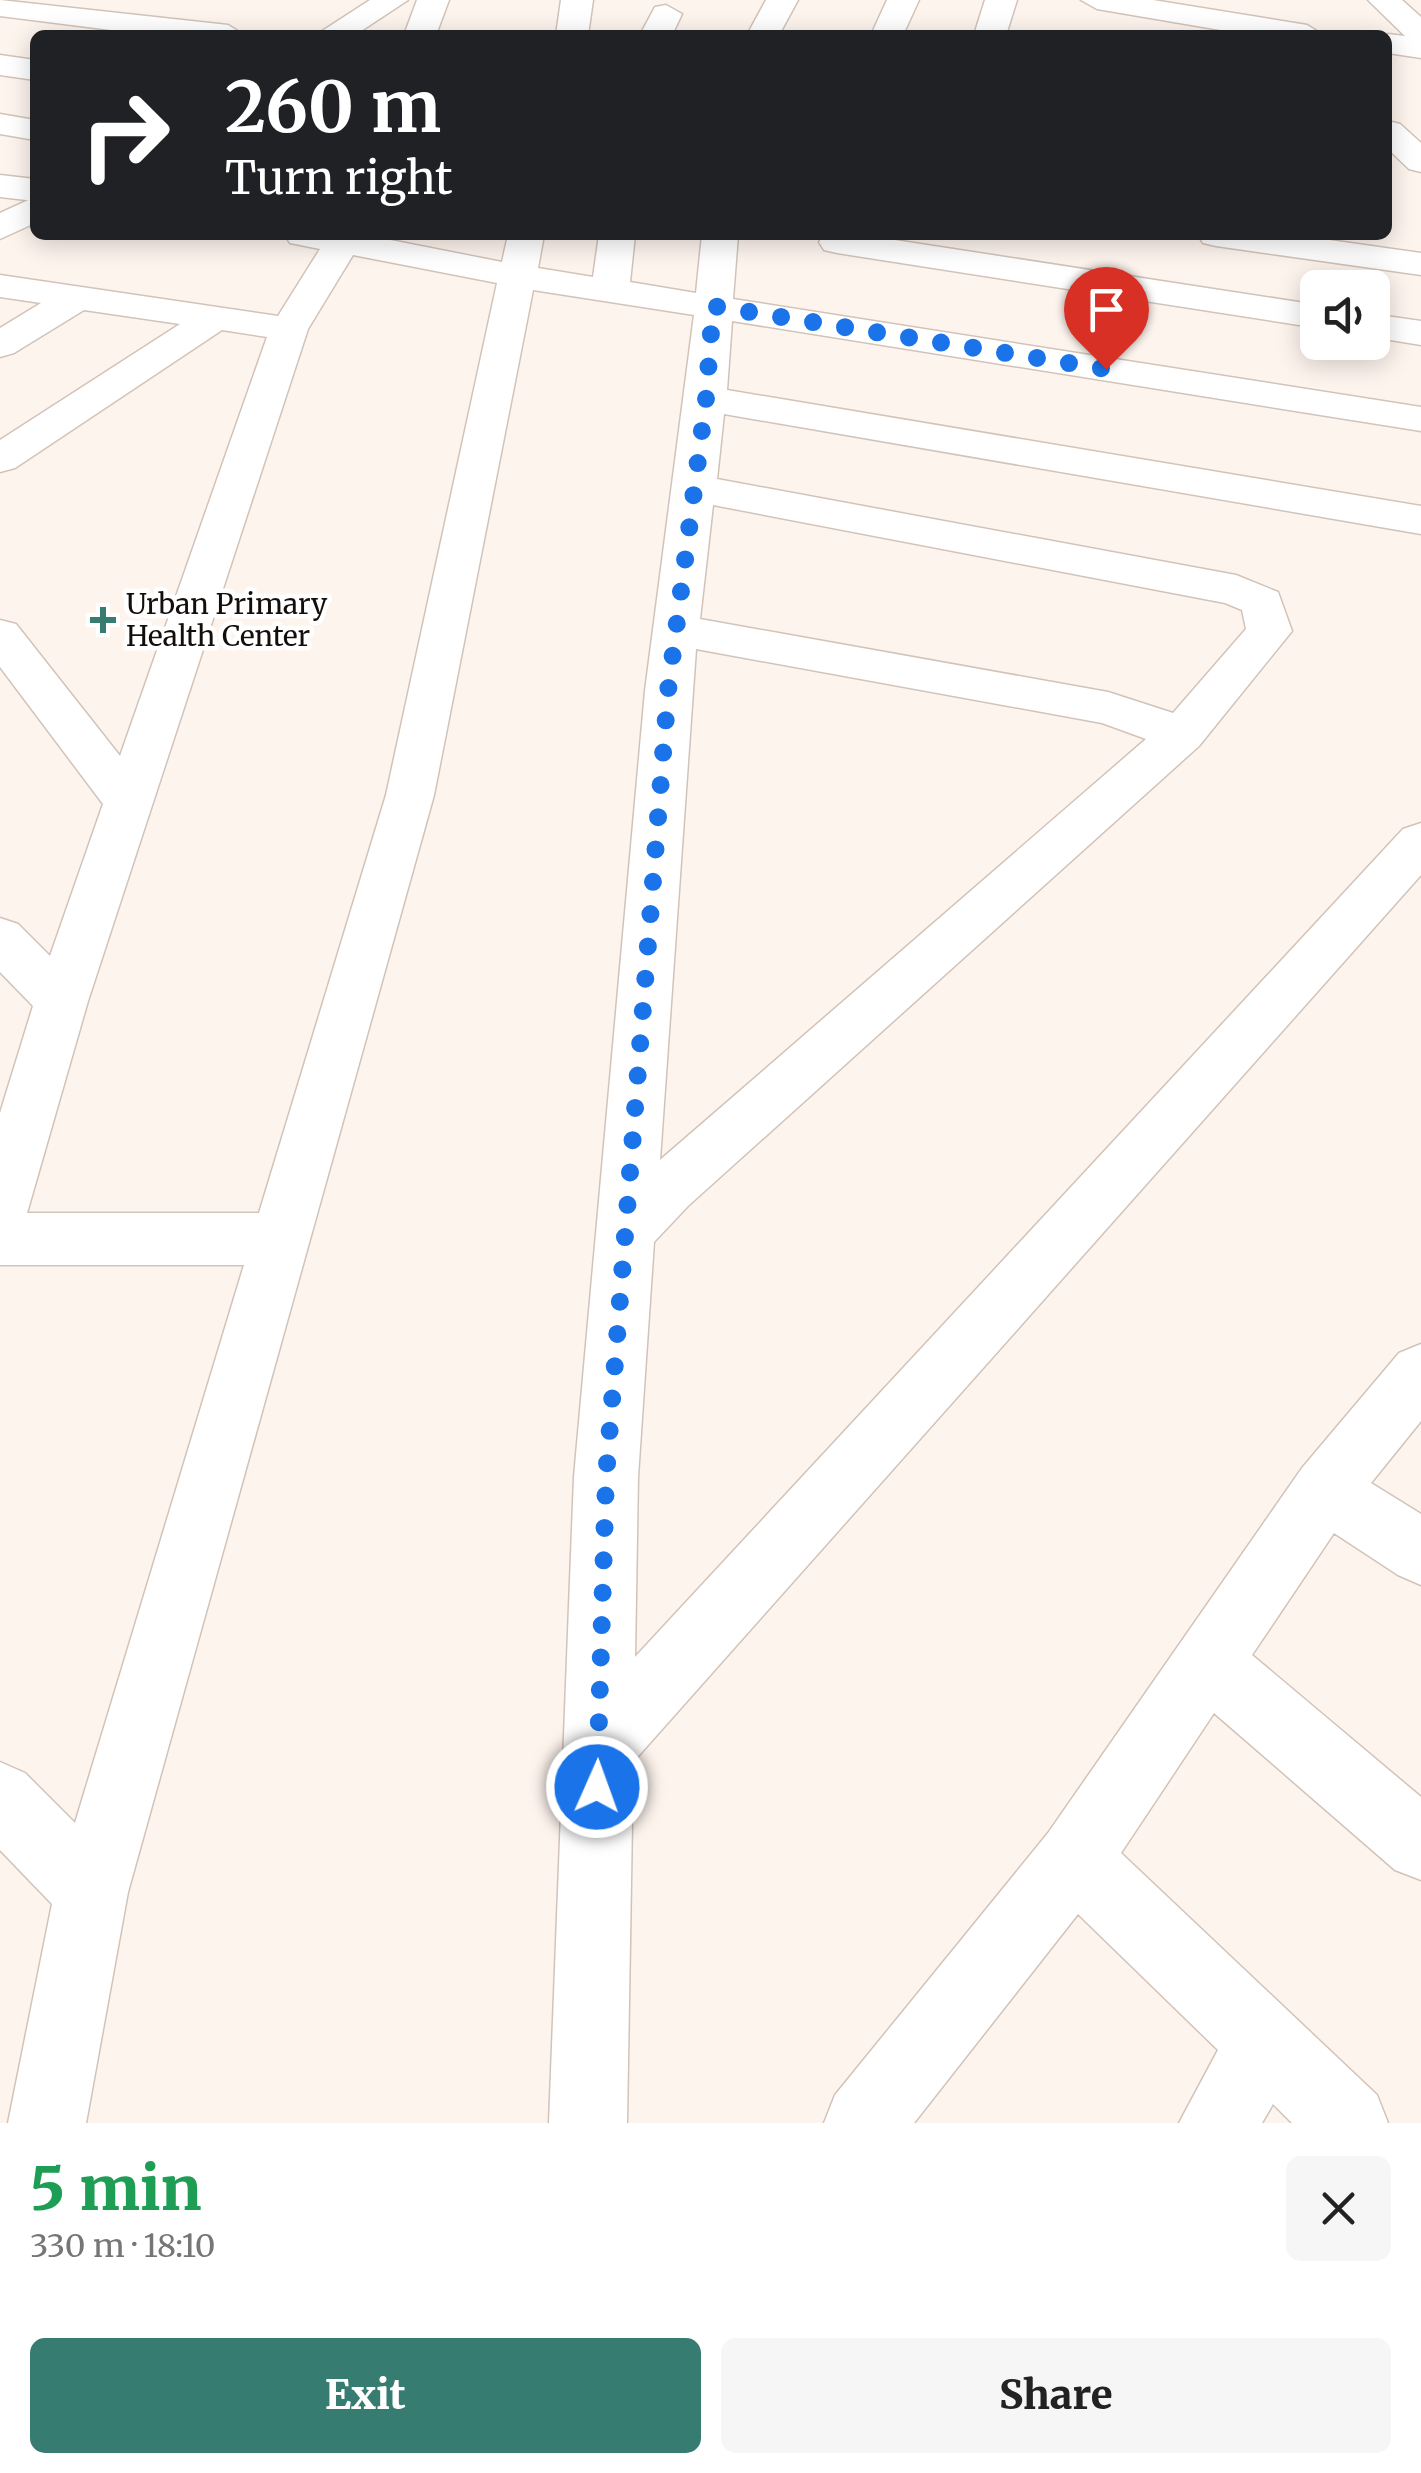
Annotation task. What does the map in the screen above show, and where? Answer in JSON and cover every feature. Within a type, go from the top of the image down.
[{"type":"street","points":[[341,30],[392,0]]},
{"type":"street","points":[[422,30],[432,0]]},
{"type":"street","points":[[573,30],[578,0]]},
{"type":"street","points":[[765,30],[782,0]]},
{"type":"street","points":[[889,30],[903,0]]},
{"type":"street","points":[[992,30],[1001,0]]},
{"type":"street","points":[[1247,0],[1287,30]]},
{"type":"street","points":[[1384,0],[1412,34]]},
{"type":"street","points":[[1108,30],[1108,2],[1269,30]]},
{"type":"street","points":[[0,7],[187,30]]},
{"type":"street","points":[[0,64],[30,69]]},
{"type":"street","points":[[0,124],[30,129]]},
{"type":"street","points":[[1392,134],[1421,162]]},
{"type":"street","points":[[0,186],[30,189]]},
{"type":"street","points":[[0,228],[30,211]]},
{"type":"street","points":[[0,1208],[61,1001],[289,329],[330,240]]},
{"type":"street","points":[[363,240],[521,255],[610,289],[1421,419]]},
{"type":"street","points":[[610,289],[616,240]]},
{"type":"street","points":[[588,2123],[606,1477],[675,630],[706,399],[720,240]]},
{"type":"street","points":[[1251,240],[1421,264]]},
{"type":"street","points":[[837,242],[1300,313]]},
{"type":"street","points":[[47,2123],[91,1892],[410,794],[462,562],[521,255]]},
{"type":"street","points":[[0,286],[289,329]]},
{"type":"street","points":[[0,345],[78,298]]},
{"type":"street","points":[[0,459],[215,318]]},
{"type":"street","points":[[1390,328],[1421,332]]},
{"type":"street","points":[[706,399],[1421,520]]},
{"type":"street","points":[[625,1233],[683,1176],[1182,734],[1269,631],[1262,602],[1252,595],[694,488]]},
{"type":"street","points":[[675,630],[1108,708],[1182,734]]},
{"type":"street","points":[[0,634],[128,802]]},
{"type":"street","points":[[598,1749],[1324,947],[1416,858]]},
{"type":"street","points":[[0,938],[61,1001]]},
{"type":"street","points":[[0,1240],[281,1240]]},
{"type":"street","points":[[863,2123],[1074,1859],[1324,1490],[1421,1372]]},
{"type":"street","points":[[1324,1490],[1421,1552]]},
{"type":"street","points":[[1208,1662],[1421,1844]]},
{"type":"street","points":[[0,1798],[91,1892]]},
{"type":"street","points":[[1074,1859],[1348,2123]]},
{"type":"street","points":[[1218,2123],[1266,2046]]},
{"type":"place","name":"Urban Primary Health Center","points":[[103,620]]},
{"type":"route","points":[[597,1787],[606,1477],[668,691],[706,399],[713,306],[1106,369]]}]
